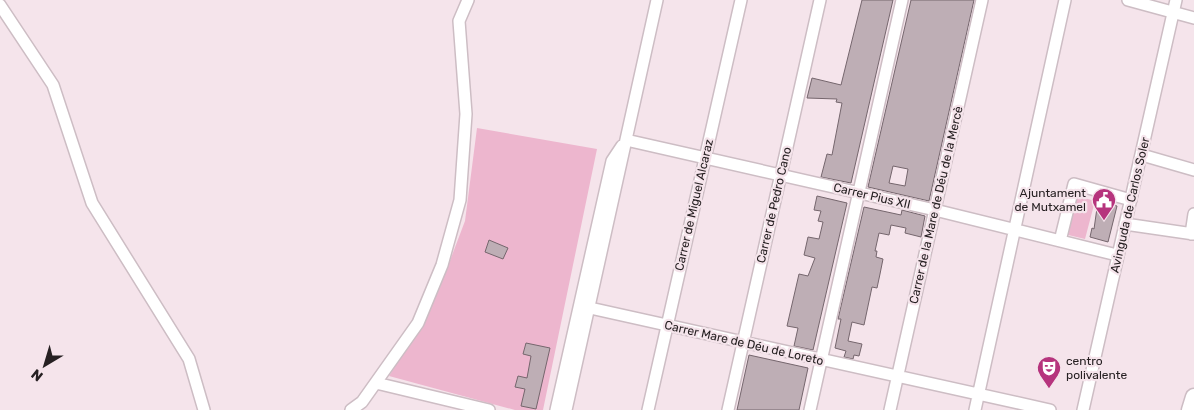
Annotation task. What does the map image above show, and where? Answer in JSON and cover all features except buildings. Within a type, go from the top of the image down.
[{"type":"street","points":[[351,410],[365,406],[376,383],[418,323],[442,266],[460,200],[466,114],[459,21],[468,0]]},
{"type":"street","points":[[566,410],[657,0]]},
{"type":"street","name":"Carrer de Miguel Alcaraz","points":[[648,410],[741,0]]},
{"type":"street","name":"Carrer de Pedro Cano","points":[[728,410],[820,0]]},
{"type":"street","points":[[810,410],[902,0]]},
{"type":"street","name":"Carrer de la Mare de Déu de la Mercè","points":[[890,410],[982,0]]},
{"type":"street","points":[[975,410],[1016,231],[1065,0]]},
{"type":"street","points":[[1128,0],[1175,6],[1194,18]]},
{"type":"street","points":[[0,5],[52,85],[92,203],[189,359],[204,410]]},
{"type":"street","name":"Avinguda de Carlos Soler","points":[[1083,410],[1175,6]]},
{"type":"street","points":[[556,410],[612,161],[626,140]]},
{"type":"street","name":"Carrer Pius XII","points":[[626,140],[859,192],[1117,255]]},
{"type":"street","points":[[1142,156],[1194,170]]},
{"type":"street","points":[[1060,241],[1074,184],[1131,200]]},
{"type":"street","points":[[1125,224],[1193,234],[1194,214]]},
{"type":"street","name":"Carrer Mare de Déu de Loreto","points":[[590,308],[897,378],[1050,410]]},
{"type":"street","points":[[376,383],[489,410]]},
{"type":"street","points":[[1190,410],[1194,397]]},
{"type":"shaded area","points":[[477,128],[597,149],[543,410],[515,410],[389,376],[418,330],[440,287],[465,221]]},
{"type":"shaded area","points":[[1070,194],[1095,201],[1085,239],[1060,233]]},
{"type":"place","name":"Ajuntament de Mutxamel","points":[[1104,221]]},
{"type":"place","name":"centro polivalente","points":[[1049,389]]}]
